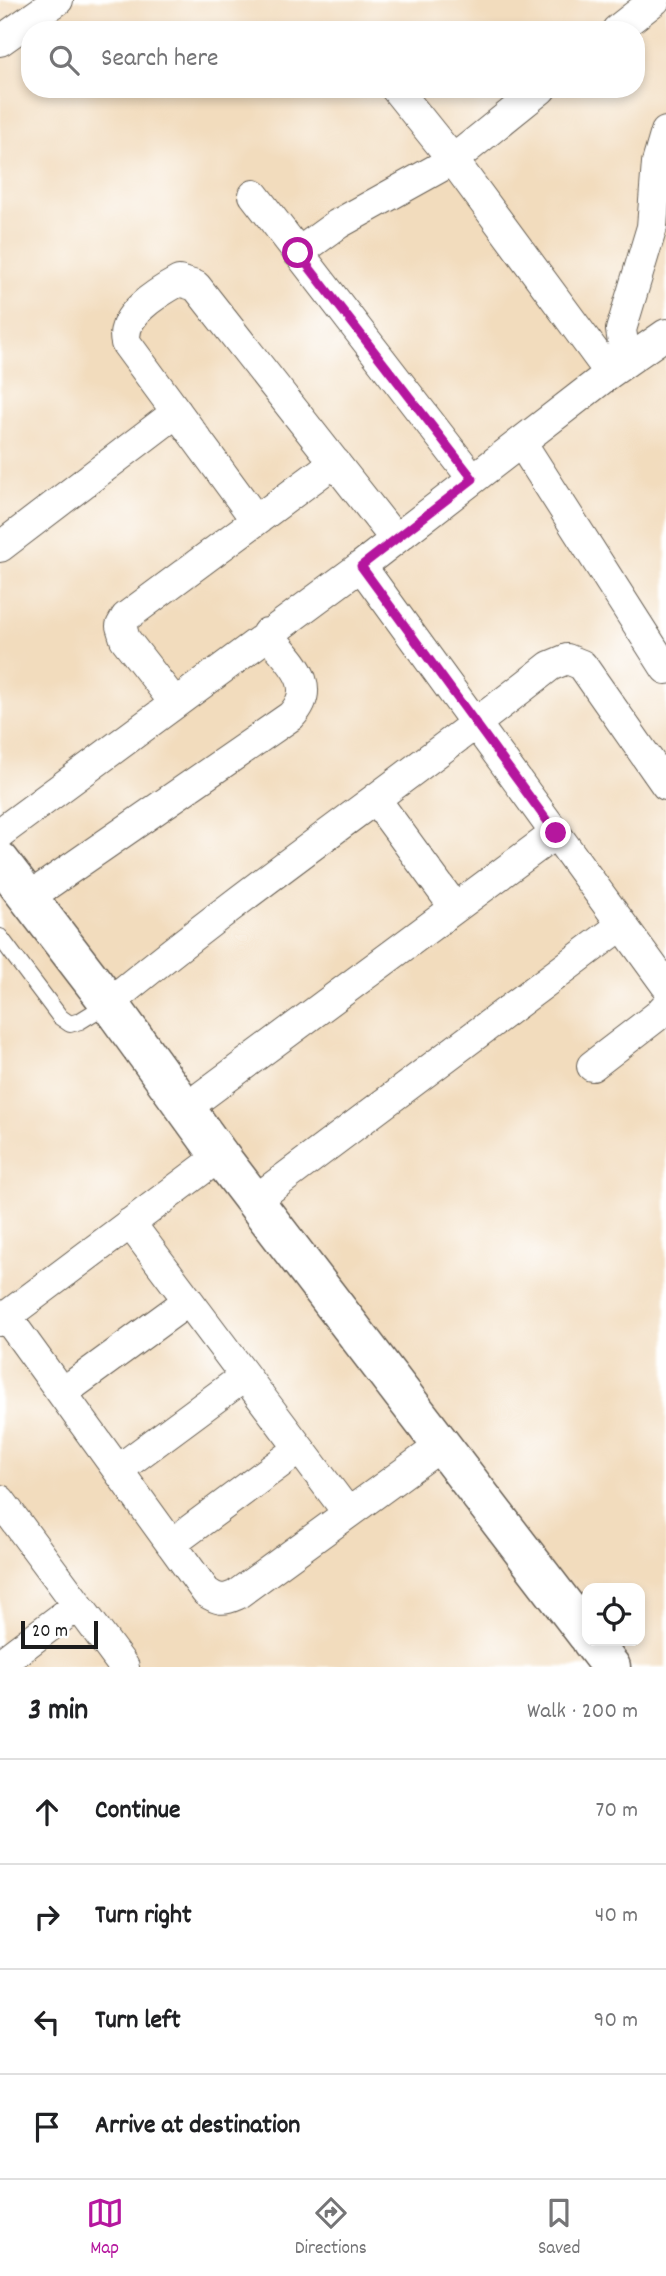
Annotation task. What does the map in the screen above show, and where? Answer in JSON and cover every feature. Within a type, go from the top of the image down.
[{"type":"street","points":[[28,21],[58,0]]},
{"type":"street","points":[[628,21],[655,0]]},
{"type":"street","points":[[0,41],[21,26]]},
{"type":"street","points":[[403,98],[618,367]]},
{"type":"street","points":[[298,253],[338,224],[453,160],[530,98]]},
{"type":"street","points":[[618,367],[621,330],[652,227],[657,163],[666,132]]},
{"type":"street","points":[[254,195],[473,479]]},
{"type":"street","points":[[256,520],[126,343],[123,331],[127,321],[168,287],[188,281],[196,286],[395,539]]},
{"type":"street","points":[[0,833],[361,566],[618,367],[663,342]]},
{"type":"street","points":[[0,547],[177,412]]},
{"type":"street","points":[[522,442],[666,669]]},
{"type":"street","points":[[174,702],[125,639],[121,626],[135,607],[335,462]]},
{"type":"street","points":[[361,566],[666,985]]},
{"type":"street","points":[[28,898],[291,716],[301,705],[305,692],[302,678],[267,633]]},
{"type":"street","points":[[109,1003],[223,910],[376,800],[550,666],[567,659],[582,665],[666,785]]},
{"type":"street","points":[[376,800],[455,908]]},
{"type":"street","points":[[186,1108],[556,833]]},
{"type":"street","points":[[0,862],[109,1003],[220,1156],[582,1628]]},
{"type":"street","points":[[254,1200],[622,925]]},
{"type":"street","points":[[592,1066],[666,1006]]},
{"type":"street","points":[[220,1156],[3,1318],[62,1393],[206,1592],[216,1599],[225,1600],[442,1445]]},
{"type":"street","points":[[130,1223],[348,1513]]},
{"type":"street","points":[[62,1393],[188,1301]]},
{"type":"street","points":[[118,1470],[245,1376]]},
{"type":"street","points":[[172,1544],[299,1448]]},
{"type":"street","points":[[0,1500],[124,1667]]},
{"type":"street","points":[[0,1664],[78,1605]]},
{"type":"street","points":[[595,1646],[611,1667]]},
{"type":"lane","points":[[0,937],[60,1017],[70,1024],[109,1003]]},
{"type":"route","points":[[298,253],[473,479],[361,566],[556,833]]}]
